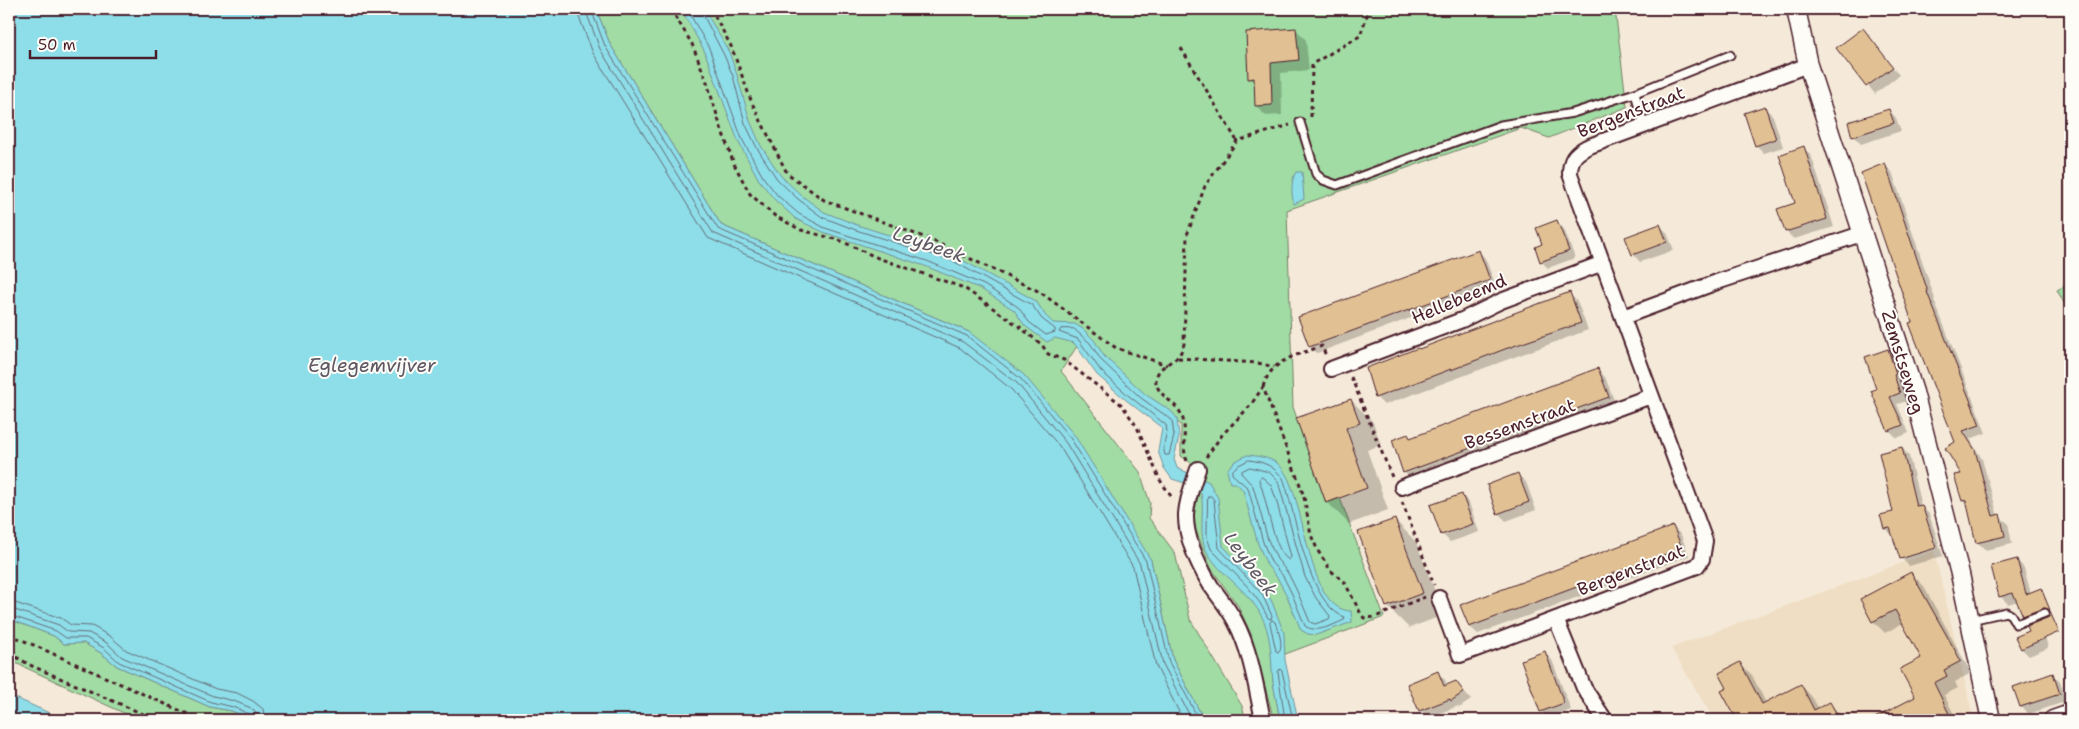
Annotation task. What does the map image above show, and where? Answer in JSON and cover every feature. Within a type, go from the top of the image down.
[{"type":"street","name":"Zemstseweg","points":[[1796,9],[1808,65],[1861,234],[1914,392],[1971,620],[1992,720]]},
{"type":"street","name":"Bergenstraat","points":[[1439,598],[1460,655],[1697,566],[1702,559],[1705,541],[1570,174],[1570,163],[1576,153],[1587,147],[1808,65]]},
{"type":"street","points":[[1623,317],[1717,282],[1861,234]]},
{"type":"street","name":"Hellebeemd","points":[[1331,369],[1462,320],[1501,301],[1603,263]]},
{"type":"street","name":"Bessemstraat","points":[[1402,487],[1651,396]]},
{"type":"street","points":[[1198,469],[1186,514],[1187,529],[1194,553],[1210,584],[1234,620],[1245,643],[1263,720]]},
{"type":"street","points":[[1556,619],[1584,688],[1605,720]]},
{"type":"street","points":[[2053,720],[2070,714]]},
{"type":"lane","points":[[1300,122],[1316,174],[1322,180],[1337,185],[1501,125],[1573,113],[1634,93],[1730,55]]},
{"type":"lane","points":[[1634,93],[1644,126]]},
{"type":"lane","points":[[1971,620],[2006,612],[2011,615],[2016,624],[2045,613]]},
{"type":"path","points":[[671,9],[692,44],[707,82],[734,164],[750,194],[775,216],[801,230],[839,240],[878,258],[964,288],[1020,327],[1042,345],[1048,354],[1064,360],[1122,404],[1137,427],[1160,480],[1186,514]]},
{"type":"path","points":[[711,9],[731,46],[752,103],[787,173],[824,200],[929,239],[1040,292],[1116,348],[1167,365]]},
{"type":"path","points":[[1331,369],[1322,346],[1274,367],[1266,376],[1264,387],[1250,406],[1222,435],[1198,469],[1188,462],[1184,452],[1185,433],[1182,418],[1177,408],[1158,389],[1156,382],[1158,373],[1178,358],[1184,344],[1187,235],[1204,186],[1238,141],[1311,119],[1312,64],[1360,36],[1369,9]]},
{"type":"path","points":[[1181,48],[1238,141]]},
{"type":"path","points":[[1178,358],[1258,363],[1274,367]]},
{"type":"path","points":[[1264,387],[1304,497],[1311,535],[1318,551],[1331,571],[1344,581],[1360,614],[1364,618],[1375,617],[1436,592],[1439,598]]},
{"type":"path","points":[[9,634],[201,720]]},
{"type":"path","points":[[9,653],[32,666],[157,720]]},
{"type":"shaded area","points":[[1934,551],[1973,716],[1971,720],[1714,720],[1671,648]]},
{"type":"green space","points":[[596,9],[1615,9],[1627,107],[1549,138],[1521,128],[1287,210],[1293,407],[1326,503],[1340,498],[1384,617],[1272,659],[1273,681],[1280,720],[1274,720],[1251,634],[1238,606],[1211,568],[1196,531],[1192,505],[1204,472],[1181,456],[1181,425],[1081,340],[1061,371],[1140,472],[1150,503],[1149,518],[1175,553],[1190,619],[1242,706],[1246,720],[1204,720],[1173,660],[1151,560],[969,332],[721,225],[610,44]]},
{"type":"green space","points":[[2070,283],[2070,314],[2057,290]]},
{"type":"green space","points":[[9,619],[54,636],[64,644],[84,643],[101,653],[117,666],[210,707],[232,711],[251,720],[139,720],[9,660]]},
{"type":"water","name":"Eglegemvijver","points":[[9,9],[596,9],[610,44],[721,225],[969,332],[1024,375],[1075,436],[1151,560],[1173,660],[1204,720],[251,720],[232,711],[210,707],[117,666],[101,653],[84,643],[64,644],[54,636],[9,619]]},
{"type":"water","points":[[681,9],[704,9],[729,52],[750,121],[761,146],[781,176],[802,196],[824,212],[857,225],[955,256],[1036,301],[1053,323],[1075,324],[1083,329],[1094,340],[1104,356],[1145,394],[1171,411],[1177,418],[1179,437],[1174,459],[1177,468],[1209,482],[1218,498],[1223,546],[1266,591],[1272,602],[1284,633],[1285,660],[1298,720],[1280,720],[1273,682],[1270,644],[1264,621],[1251,600],[1219,568],[1206,550],[1202,537],[1201,493],[1185,483],[1172,479],[1164,468],[1158,451],[1162,428],[1097,375],[1074,343],[1055,338],[1047,342],[1025,326],[1014,310],[981,289],[925,266],[823,232],[796,219],[774,199],[759,180],[738,141],[704,50]]},
{"type":"water","points":[[1296,172],[1302,172],[1304,199],[1294,204],[1292,187]]},
{"type":"water","points":[[1247,455],[1274,461],[1287,476],[1295,497],[1315,570],[1324,591],[1335,605],[1351,611],[1352,622],[1316,635],[1308,634],[1301,630],[1287,596],[1278,579],[1267,565],[1258,544],[1243,490],[1236,483],[1230,483],[1227,470],[1234,462]]},
{"type":"water","points":[[9,695],[65,720],[9,720]]},
{"type":"building","points":[[1296,28],[1299,60],[1271,63],[1272,105],[1255,106],[1254,78],[1248,79],[1246,32]]},
{"type":"building","points":[[1863,28],[1893,67],[1866,87],[1836,48]]},
{"type":"building","points":[[1765,106],[1776,139],[1755,146],[1744,113]]},
{"type":"building","points":[[1889,109],[1894,123],[1852,137],[1848,122]]},
{"type":"building","points":[[1804,146],[1827,219],[1785,232],[1777,209],[1795,203],[1779,155]]},
{"type":"building","points":[[1885,163],[1927,292],[1980,425],[1963,431],[1975,450],[1993,516],[2000,514],[2005,536],[1976,543],[1966,500],[1962,501],[1954,475],[1961,474],[1945,448],[1955,442],[1909,323],[1912,322],[1861,173]]},
{"type":"building","points":[[1557,220],[1569,251],[1540,262],[1535,247],[1542,244],[1536,228]]},
{"type":"building","points":[[1660,224],[1667,242],[1632,255],[1625,237]]},
{"type":"building","points":[[1479,250],[1490,280],[1309,347],[1298,317]]},
{"type":"building","points":[[1570,292],[1581,323],[1505,349],[1375,398],[1366,368]]},
{"type":"building","points":[[1888,349],[1900,393],[1890,397],[1903,425],[1888,431],[1871,391],[1876,389],[1865,357]]},
{"type":"building","points":[[1598,368],[1609,397],[1403,473],[1392,440],[1408,434],[1410,438]]},
{"type":"building","points":[[1351,399],[1360,423],[1346,428],[1367,488],[1326,503],[1296,418]]},
{"type":"building","points":[[1902,447],[1916,506],[1922,505],[1936,548],[1900,559],[1890,528],[1884,529],[1880,515],[1893,512],[1879,453]]},
{"type":"building","points":[[1518,473],[1529,502],[1497,514],[1487,485]]},
{"type":"building","points":[[1462,494],[1473,524],[1441,535],[1430,505]]},
{"type":"building","points":[[1395,519],[1423,593],[1386,607],[1358,532]]},
{"type":"building","points":[[1673,526],[1682,548],[1469,627],[1460,605]]},
{"type":"building","points":[[2017,559],[2026,594],[2041,588],[2050,610],[2044,608],[2023,616],[2013,593],[1999,597],[1991,566]]},
{"type":"building","points":[[1911,572],[1961,661],[1944,670],[1947,676],[1934,683],[1952,720],[1871,720],[1915,697],[1900,669],[1921,658],[1895,610],[1872,622],[1860,599]]},
{"type":"building","points":[[2050,612],[2059,632],[2021,649],[2015,637],[2029,631],[2027,626],[2049,617]]},
{"type":"building","points":[[1545,651],[1564,703],[1540,712],[1521,660]]},
{"type":"building","points":[[1740,662],[1762,704],[1801,684],[1814,710],[1830,702],[1840,720],[1737,720],[1721,691],[1727,688],[1719,673]]},
{"type":"building","points":[[1438,671],[1444,686],[1456,681],[1464,692],[1451,701],[1450,699],[1419,711],[1407,684]]},
{"type":"building","points":[[2053,673],[2060,694],[2020,707],[2013,687]]},
{"type":"water label","name":"Leybeek","points":[[929,244]]},
{"type":"water label","name":"Leybeek","points":[[1251,564]]}]
